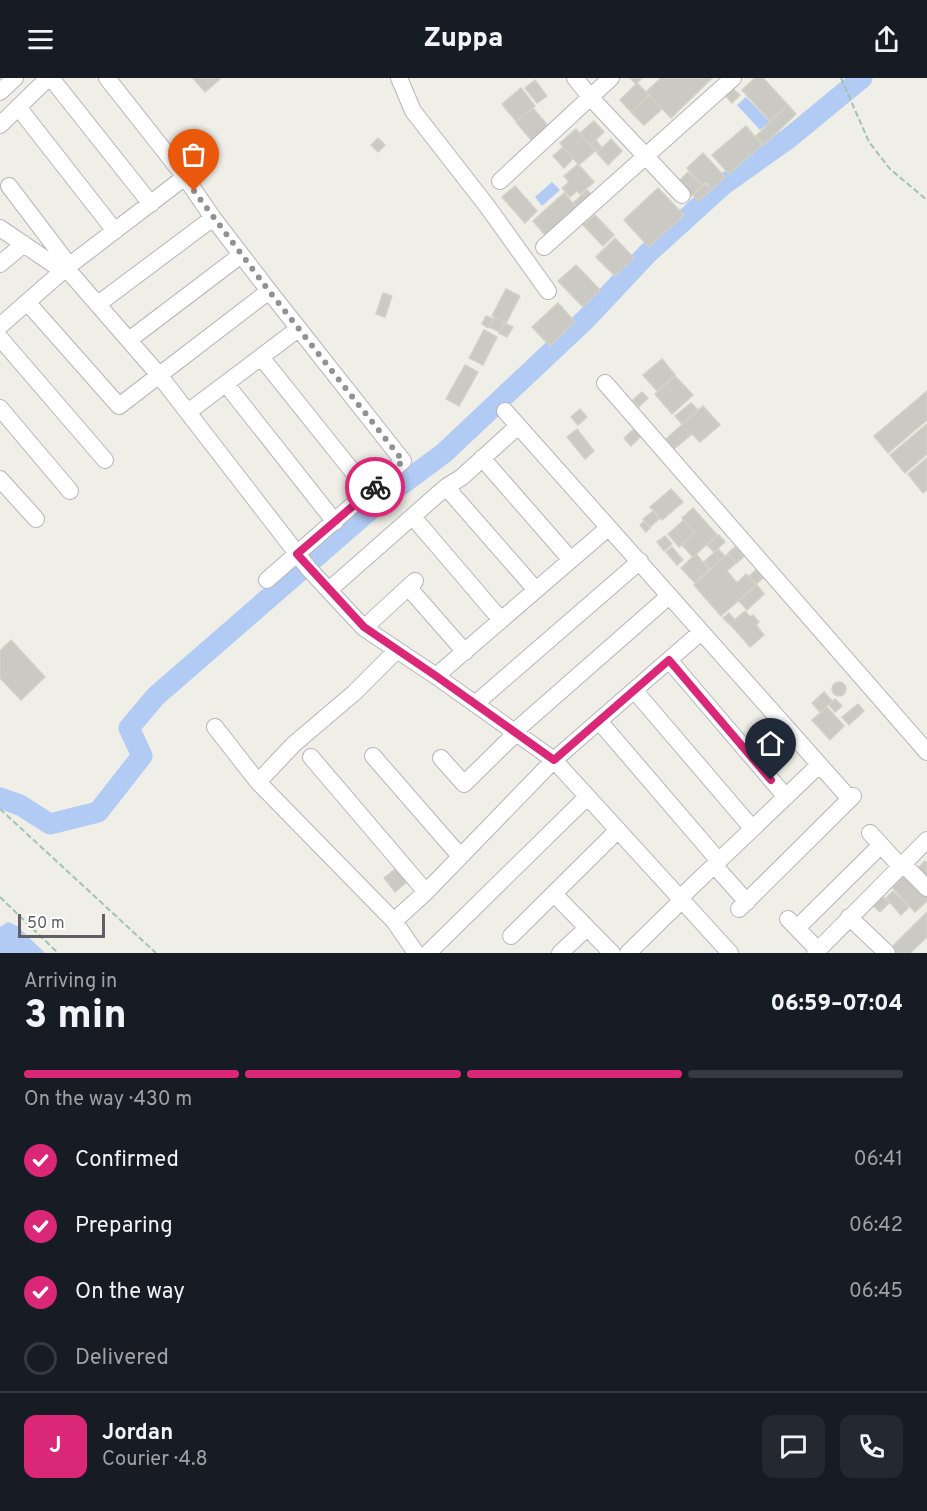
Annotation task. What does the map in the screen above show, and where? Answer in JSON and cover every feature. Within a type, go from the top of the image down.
[{"type":"street","points":[[0,92],[15,78]]},
{"type":"street","points":[[0,125],[50,78],[151,204]]},
{"type":"street","points":[[107,78],[185,177],[213,218],[298,329],[403,461],[334,522],[303,560],[267,580]]},
{"type":"street","points":[[399,78],[413,111],[548,291]]},
{"type":"street","points":[[575,78],[682,195]]},
{"type":"street","points":[[500,181],[611,78]]},
{"type":"street","points":[[544,247],[733,78]]},
{"type":"street","points":[[18,107],[114,231]]},
{"type":"street","points":[[0,326],[66,268],[185,177]]},
{"type":"street","points":[[8,187],[66,268],[159,375],[329,590],[364,627],[554,760],[730,953]]},
{"type":"street","points":[[98,304],[213,218]]},
{"type":"street","points":[[0,228],[66,268]]},
{"type":"street","points":[[0,264],[24,244]]},
{"type":"street","points":[[129,340],[241,255]]},
{"type":"street","points":[[27,302],[119,406],[269,291]]},
{"type":"street","points":[[188,412],[298,329]]},
{"type":"street","points":[[0,338],[105,460]]},
{"type":"street","points":[[261,357],[369,492]]},
{"type":"street","points":[[605,383],[927,752]]},
{"type":"street","points":[[226,384],[334,522]]},
{"type":"street","points":[[0,408],[70,491]]},
{"type":"street","points":[[505,411],[819,765],[851,797],[743,906],[717,863],[599,721]]},
{"type":"street","points":[[329,590],[446,487],[462,477],[518,426]]},
{"type":"street","points":[[482,459],[571,560]]},
{"type":"street","points":[[0,479],[36,519]]},
{"type":"street","points":[[446,487],[536,590]]},
{"type":"street","points":[[412,517],[501,620]]},
{"type":"street","points":[[436,676],[608,528]]},
{"type":"street","points":[[474,704],[639,561]]},
{"type":"street","points":[[364,627],[412,584],[465,652]]},
{"type":"street","points":[[441,758],[464,784],[515,733],[669,596]]},
{"type":"street","points":[[394,921],[426,892],[554,760],[701,632]]},
{"type":"street","points":[[258,782],[294,744],[354,693],[397,650]]},
{"type":"street","points":[[669,660],[786,796]]},
{"type":"street","points":[[634,690],[752,828]]},
{"type":"street","points":[[215,727],[258,782],[394,921],[416,953]]},
{"type":"street","points":[[373,756],[460,856]]},
{"type":"street","points":[[311,757],[426,892]]},
{"type":"street","points":[[628,953],[752,828],[819,765]]},
{"type":"street","points":[[428,953],[587,797]]},
{"type":"street","points":[[511,936],[618,830]]},
{"type":"street","points":[[927,840],[902,866],[816,951],[793,923],[876,839],[902,866],[927,888]]},
{"type":"street","points":[[554,894],[612,953]]},
{"type":"street","points":[[849,917],[886,953]]},
{"type":"street","points":[[560,953],[587,928]]},
{"type":"path","points":[[841,78],[869,142],[883,160],[927,200]]},
{"type":"path","points":[[0,809],[156,953]]},
{"type":"path","points":[[0,897],[58,953]]},
{"type":"water","points":[[746,97],[770,122],[760,130],[737,105]]},
{"type":"water","points":[[552,182],[560,190],[542,206],[535,197]]},
{"type":"water","points":[[8,922],[17,926],[45,953],[0,953],[0,927]]},
{"type":"building","points":[[193,78],[219,78],[220,79],[205,92]]},
{"type":"building","points":[[630,78],[642,78],[636,84]]},
{"type":"building","points":[[661,78],[712,78],[671,118],[646,92]]},
{"type":"building","points":[[755,78],[763,78],[788,105],[770,121],[742,90]]},
{"type":"building","points":[[535,80],[547,96],[537,103],[525,88]]},
{"type":"building","points":[[637,83],[649,95],[631,112],[620,100]]},
{"type":"building","points":[[521,88],[535,106],[516,121],[502,104]]},
{"type":"building","points":[[732,88],[740,95],[732,103],[725,95]]},
{"type":"building","points":[[649,96],[662,109],[644,125],[631,112]]},
{"type":"building","points":[[788,105],[796,114],[764,145],[756,136]]},
{"type":"building","points":[[533,108],[549,127],[532,141],[516,122]]},
{"type":"building","points":[[594,121],[604,132],[590,145],[580,133]]},
{"type":"building","points":[[746,126],[762,145],[729,174],[712,155]]},
{"type":"building","points":[[576,129],[595,151],[579,165],[560,143]]},
{"type":"building","points":[[378,138],[385,145],[378,152],[371,145]]},
{"type":"building","points":[[611,139],[622,151],[608,165],[597,153]]},
{"type":"building","points":[[596,140],[602,148],[597,152],[591,144]]},
{"type":"building","points":[[563,147],[573,159],[564,168],[553,156]]},
{"type":"building","points":[[703,153],[725,177],[713,189],[706,182],[702,185],[687,168]]},
{"type":"building","points":[[578,164],[594,182],[580,194],[577,191],[570,197],[562,188],[569,182],[564,176]]},
{"type":"building","points":[[688,172],[702,186],[690,197],[677,183]]},
{"type":"building","points":[[705,184],[711,190],[699,201],[693,195]]},
{"type":"building","points":[[515,186],[537,211],[525,223],[502,197]]},
{"type":"building","points":[[658,188],[684,215],[649,247],[624,220]]},
{"type":"building","points":[[587,190],[592,195],[578,208],[573,203]]},
{"type":"building","points":[[564,193],[577,208],[546,236],[533,221]]},
{"type":"building","points":[[595,215],[614,235],[603,246],[583,225]]},
{"type":"building","points":[[615,238],[634,258],[615,276],[596,257]]},
{"type":"building","points":[[576,265],[600,290],[583,307],[558,281]]},
{"type":"building","points":[[506,289],[520,296],[506,323],[492,316]]},
{"type":"building","points":[[383,293],[392,296],[385,317],[376,314]]},
{"type":"building","points":[[558,303],[575,322],[550,346],[532,327]]},
{"type":"building","points":[[486,316],[493,319],[488,328],[482,324]]},
{"type":"building","points":[[494,317],[504,323],[500,332],[489,327]]},
{"type":"building","points":[[505,323],[513,327],[507,337],[499,333]]},
{"type":"building","points":[[484,330],[497,337],[483,365],[469,358]]},
{"type":"building","points":[[662,359],[675,375],[657,391],[643,375]]},
{"type":"building","points":[[465,365],[478,372],[459,406],[446,399]]},
{"type":"building","points":[[675,376],[693,395],[672,414],[655,394]]},
{"type":"building","points":[[927,391],[927,420],[888,453],[874,436]]},
{"type":"building","points":[[642,392],[648,398],[639,407],[633,400]]},
{"type":"building","points":[[691,403],[698,410],[682,424],[675,416]]},
{"type":"building","points":[[703,406],[720,425],[700,442],[692,434],[674,449],[666,439]]},
{"type":"building","points":[[580,409],[587,417],[578,425],[571,417]]},
{"type":"building","points":[[927,424],[927,454],[905,473],[890,455]]},
{"type":"building","points":[[577,429],[594,451],[585,459],[567,437]]},
{"type":"building","points":[[634,429],[641,436],[631,446],[624,438]]},
{"type":"building","points":[[927,458],[927,490],[923,493],[908,474]]},
{"type":"building","points":[[671,489],[683,502],[662,520],[650,507]]},
{"type":"building","points":[[693,508],[717,535],[693,557],[682,545],[695,533],[682,518]]},
{"type":"building","points":[[653,511],[659,519],[650,527],[643,519]]},
{"type":"building","points":[[684,520],[695,533],[679,547],[668,534]]},
{"type":"building","points":[[644,521],[650,528],[646,532],[640,525]]},
{"type":"building","points":[[719,535],[725,542],[714,552],[707,545]]},
{"type":"building","points":[[665,536],[672,544],[664,551],[657,542]]},
{"type":"building","points":[[672,547],[683,560],[677,565],[666,552]]},
{"type":"building","points":[[735,547],[744,556],[737,563],[728,553]]},
{"type":"building","points":[[718,549],[725,556],[711,569],[704,562]]},
{"type":"building","points":[[696,554],[709,569],[695,583],[681,568]]},
{"type":"building","points":[[728,554],[736,563],[727,571],[737,583],[746,574],[756,585],[721,616],[694,585]]},
{"type":"building","points":[[756,570],[763,578],[756,584],[749,576]]},
{"type":"building","points":[[757,585],[764,594],[747,610],[739,601]]},
{"type":"building","points":[[745,611],[759,622],[756,625],[764,635],[750,647],[730,624]]},
{"type":"building","points":[[729,613],[735,620],[729,624],[723,618]]},
{"type":"building","points":[[11,640],[45,677],[21,700],[0,678],[0,651]]},
{"type":"building","points":[[839,682],[844,684],[846,689],[844,694],[839,696],[834,694],[832,689],[834,684]]},
{"type":"building","points":[[824,692],[832,701],[820,712],[812,703]]},
{"type":"building","points":[[835,699],[842,706],[835,712],[829,705]]},
{"type":"building","points":[[858,704],[864,711],[849,725],[842,717]]},
{"type":"building","points":[[827,707],[844,726],[830,740],[812,720]]},
{"type":"building","points":[[925,861],[927,863],[927,877],[917,869]]},
{"type":"building","points":[[398,867],[409,880],[395,892],[384,878]]},
{"type":"building","points":[[906,874],[927,896],[927,901],[915,912],[893,888]]},
{"type":"building","points":[[893,891],[909,907],[901,915],[886,898]]},
{"type":"building","points":[[883,897],[889,903],[880,912],[874,906]]},
{"type":"building","points":[[927,912],[927,937],[910,953],[894,953],[890,949]]},
{"type":"waterway","points":[[0,798],[20,805],[50,824],[98,812],[142,756],[129,728],[156,696],[386,496],[444,453],[586,319],[647,254],[723,185],[789,138],[862,78]]},
{"type":"way so far","points":[[194,191],[269,291],[403,461],[375,487]]},
{"type":"route","points":[[375,487],[297,554],[364,627],[554,760],[669,660],[771,780]]}]
